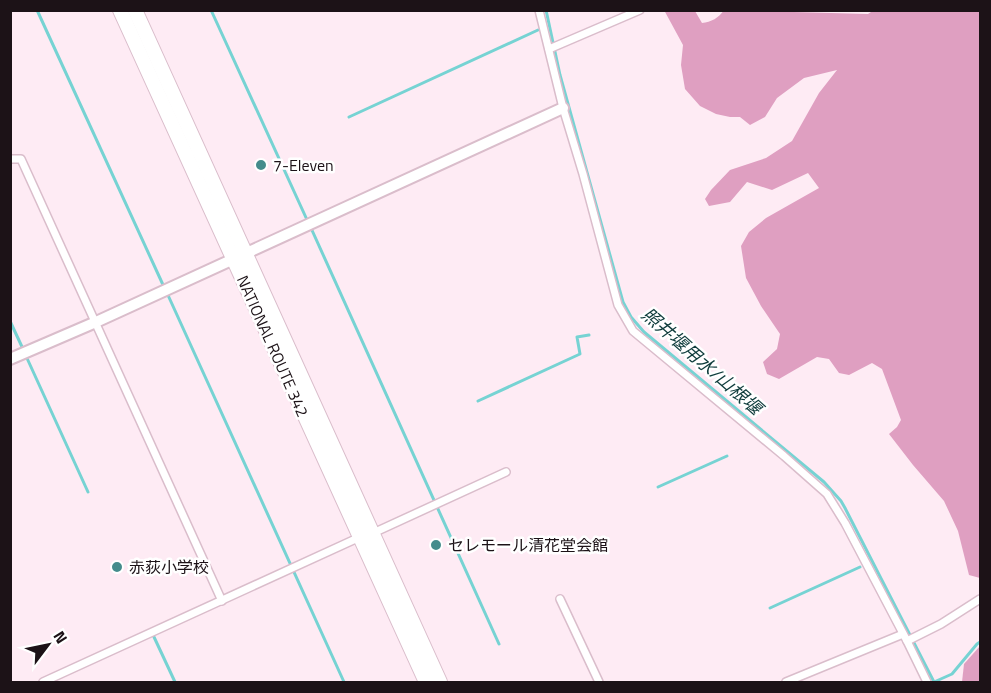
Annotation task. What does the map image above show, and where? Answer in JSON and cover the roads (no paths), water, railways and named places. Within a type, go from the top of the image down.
[{"type":"highway","name":"NATIONAL ROUTE 342","points":[[120,10],[239,256],[366,535],[440,682]]},
{"type":"highway","name":"NATIONAL ROUTE 342","points":[[135,10],[239,256]]},
{"type":"highway","name":"NATIONAL ROUTE 342","points":[[366,535],[426,682]]},
{"type":"street","points":[[539,10],[563,108],[618,305],[628,324],[633,331],[827,494],[845,522],[927,682]]},
{"type":"street","points":[[549,49],[640,10]]},
{"type":"street","points":[[10,359],[96,322],[563,108]]},
{"type":"street","points":[[10,159],[21,159],[222,601]]},
{"type":"street","points":[[43,682],[506,472]]},
{"type":"street","points":[[560,599],[599,682]]},
{"type":"street","points":[[786,682],[941,624],[981,599]]},
{"type":"waterway","points":[[37,10],[164,287]]},
{"type":"waterway","points":[[211,10],[308,222]]},
{"type":"waterway","name":"照井堰用水/山根堰","points":[[546,10],[560,75],[623,302],[631,317],[644,332],[824,482],[841,501],[934,682]]},
{"type":"waterway","points":[[349,117],[538,30]]},
{"type":"waterway","points":[[311,228],[499,644]]},
{"type":"waterway","points":[[167,293],[344,682]]},
{"type":"waterway","points":[[10,321],[23,349]]},
{"type":"waterway","points":[[478,401],[580,354],[577,337],[589,335]]},
{"type":"waterway","points":[[26,356],[88,492]]},
{"type":"waterway","points":[[658,487],[727,456]]},
{"type":"waterway","points":[[770,608],[860,567]]},
{"type":"waterway","points":[[154,637],[175,682]]},
{"type":"waterway","points":[[934,682],[952,674],[980,642]]},
{"type":"place","name":"7-Eleven","points":[[261,165]]},
{"type":"place","name":"セレモール清花堂会館","points":[[436,545]]},
{"type":"place","name":"赤荻小学校","points":[[117,567]]}]
